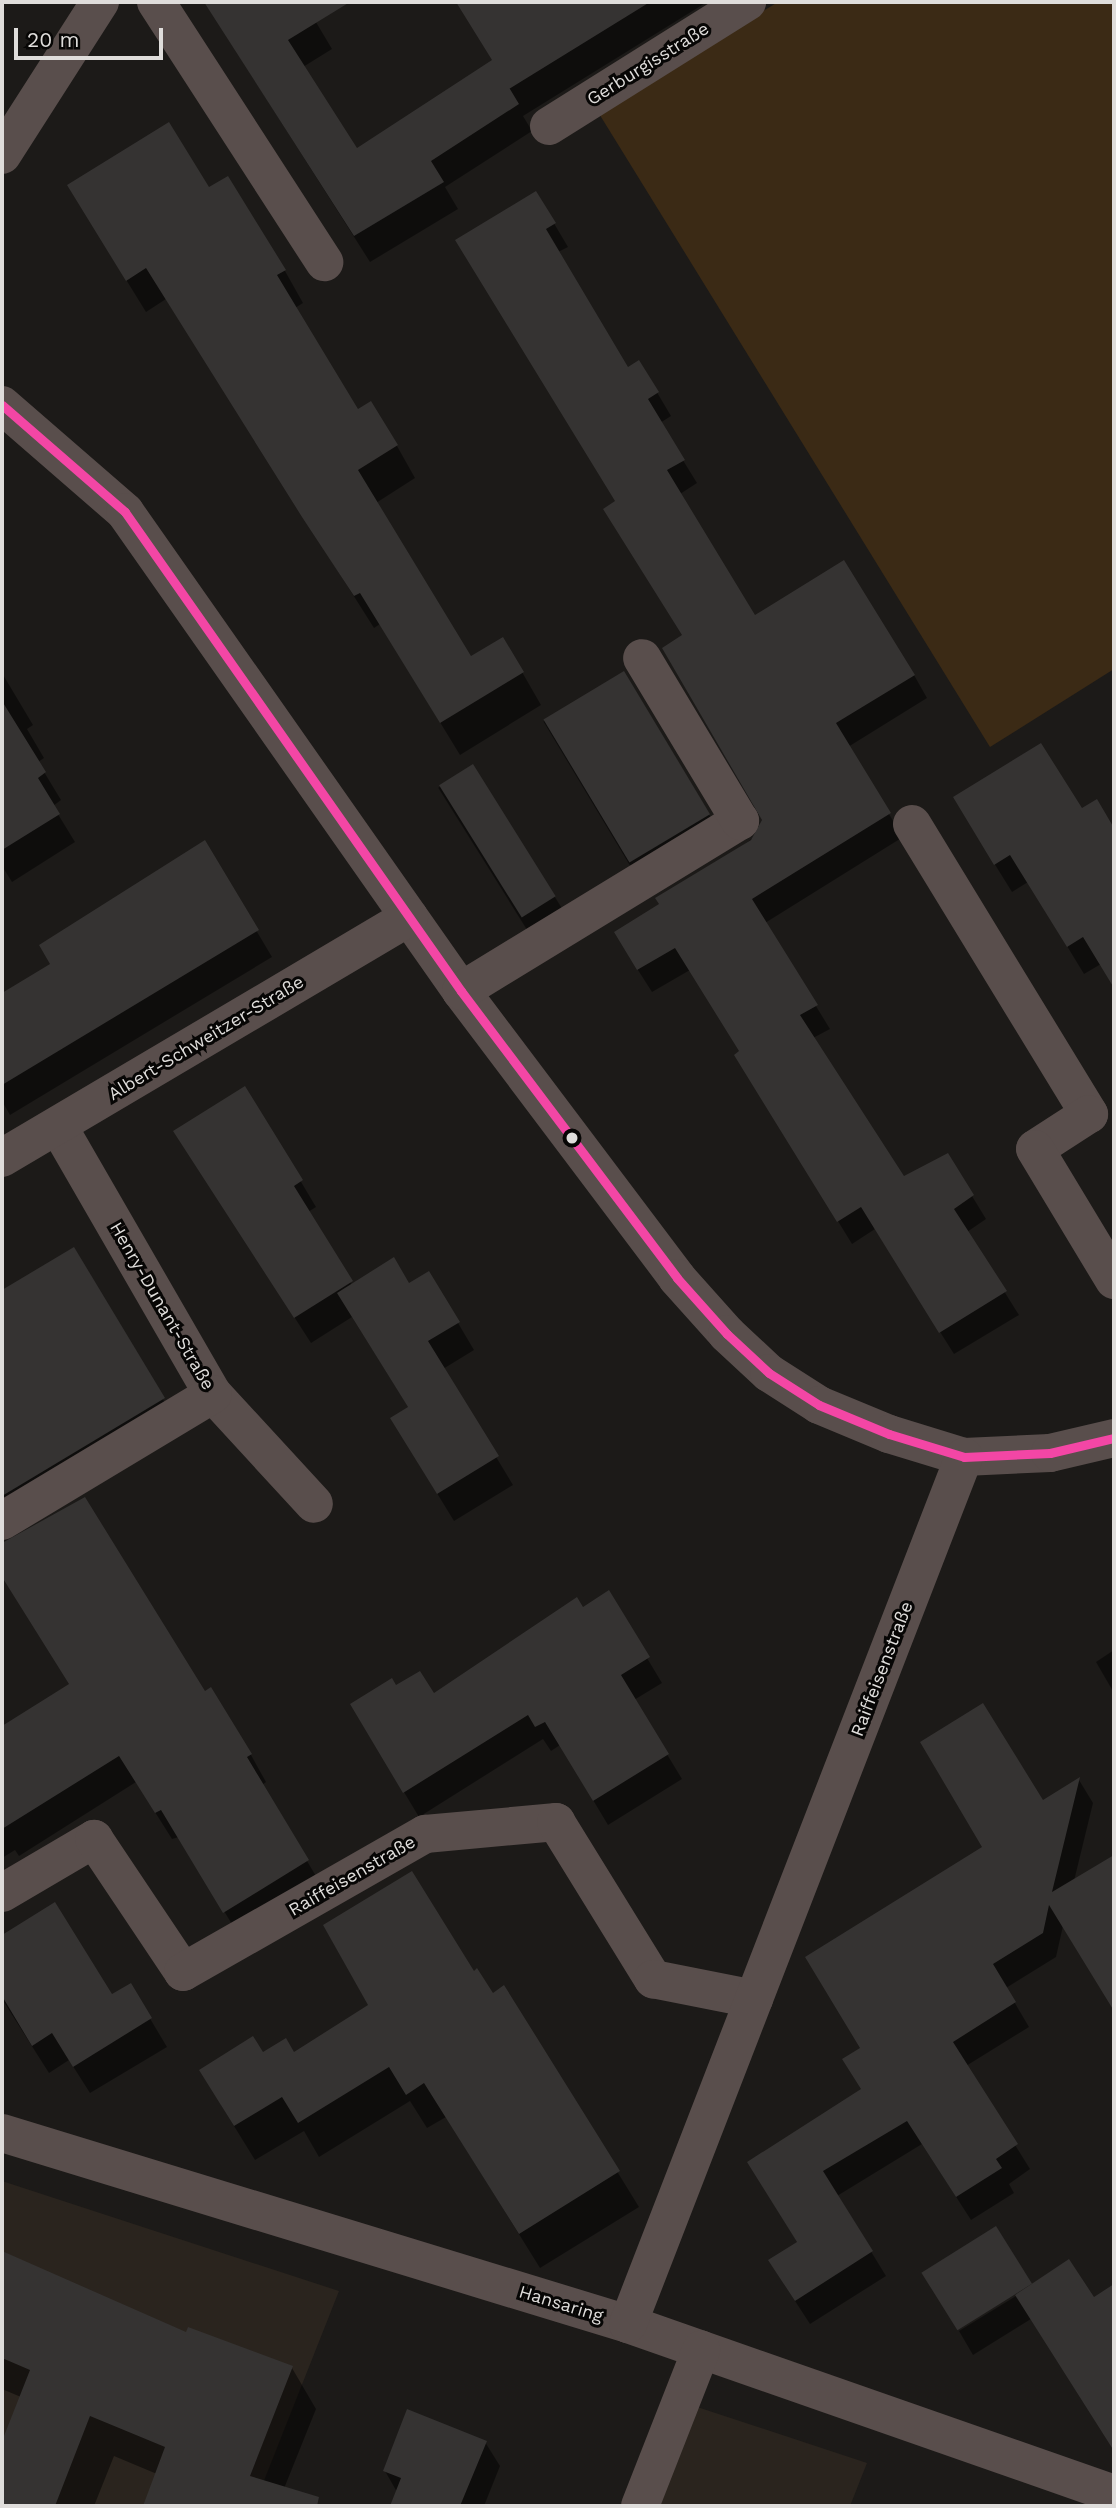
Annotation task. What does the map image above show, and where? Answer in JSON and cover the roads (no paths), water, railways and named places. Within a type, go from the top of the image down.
[{"type":"street","points":[[2,155],[100,2]]},
{"type":"street","points":[[156,2],[324,262]]},
{"type":"street","name":"Gerburgisstraße","points":[[549,126],[747,2]]},
{"type":"street","points":[[2,405],[125,512],[461,990],[677,1278],[727,1334],[769,1373],[819,1405],[889,1434],[964,1457],[1049,1453],[1114,1438]]},
{"type":"street","points":[[461,990],[740,821],[642,658]]},
{"type":"street","points":[[912,824],[1089,1114],[1035,1149],[1114,1280]]},
{"type":"street","name":"Albert-Schweitzer-Straße","points":[[2,1158],[409,917]]},
{"type":"street","name":"Henry-Dunant-Straße","points":[[58,1126],[213,1394],[314,1504]]},
{"type":"street","points":[[2,1521],[213,1394]]},
{"type":"street","name":"Raiffeisenstraße","points":[[628,2324],[964,1457]]},
{"type":"street","name":"Raiffeisenstraße","points":[[2,1893],[94,1839],[183,1972],[425,1834],[556,1822],[653,1979],[754,1999]]},
{"type":"street","name":"Hansaring","points":[[2,2133],[628,2324],[1114,2494]]},
{"type":"street","points":[[640,2506],[701,2350]]}]
